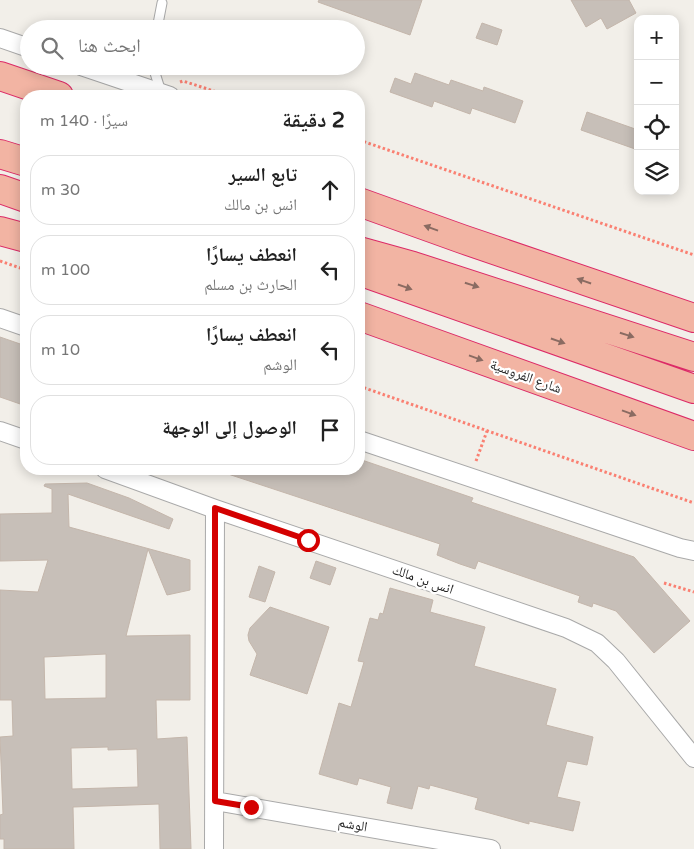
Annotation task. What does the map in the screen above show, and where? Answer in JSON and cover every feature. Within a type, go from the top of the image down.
[{"type":"highway","points":[[0,76],[41,90]]},
{"type":"highway","points":[[0,154],[20,160]]},
{"type":"highway","points":[[0,189],[20,196]]},
{"type":"highway","points":[[365,204],[694,318]]},
{"type":"highway","points":[[0,231],[20,236]]},
{"type":"highway","points":[[365,253],[413,266],[694,357]]},
{"type":"highway","points":[[365,273],[694,389]]},
{"type":"highway","points":[[647,303],[694,303]]},
{"type":"highway","name":"شارع الفروسية","points":[[365,318],[694,436]]},
{"type":"street","points":[[0,38],[20,45]]},
{"type":"street","points":[[114,75],[155,90]]},
{"type":"street","points":[[0,318],[20,325]]},
{"type":"street","points":[[0,431],[20,438]]},
{"type":"street","points":[[365,442],[689,551]]},
{"type":"street","name":"انس بن مالك","points":[[122,475],[566,628],[597,642],[616,661],[694,758]]},
{"type":"street","points":[[214,849],[215,508]]},
{"type":"street","name":"الوشم","points":[[215,801],[434,844],[492,849]]},
{"type":"lane","points":[[158,20],[162,3]]},
{"type":"lane","points":[[156,75],[164,90]]},
{"type":"path","points":[[171,90],[183,81],[211,90]]},
{"type":"path","points":[[365,142],[694,255]]},
{"type":"path","points":[[0,261],[20,268]]},
{"type":"path","points":[[365,388],[694,503]]},
{"type":"path","points":[[471,477],[487,431]]},
{"type":"path","points":[[664,583],[694,592]]},
{"type":"building","points":[[319,0],[422,0],[410,35],[318,2]]},
{"type":"building","points":[[571,0],[629,0],[636,13],[607,29],[601,18],[586,27]]},
{"type":"building","points":[[482,23],[502,30],[497,45],[476,38]]},
{"type":"building","points":[[415,73],[449,85],[451,80],[483,91],[484,87],[523,101],[515,123],[472,108],[470,114],[434,101],[432,107],[390,92],[395,78],[411,84]]},
{"type":"building","points":[[587,112],[634,129],[634,149],[581,130]]},
{"type":"building","points":[[0,337],[20,344],[20,404],[0,397]]},
{"type":"building","points":[[365,461],[473,498],[471,502],[634,557],[690,621],[654,653],[616,611],[593,603],[592,607],[578,602],[580,596],[478,561],[475,569],[460,564],[437,555],[440,544],[231,475],[365,475]]},
{"type":"building","points":[[87,483],[129,498],[173,519],[169,529],[68,494],[69,527],[190,560],[190,590],[167,595],[148,549],[126,636],[190,635],[190,700],[156,700],[157,739],[187,737],[191,849],[160,849],[159,804],[73,807],[74,849],[4,849],[4,839],[0,839],[0,815],[3,814],[0,737],[13,736],[12,700],[0,700],[0,590],[38,592],[48,560],[0,561],[0,514],[52,513],[52,489],[44,486],[45,484]],"holes":[[[106,654],[106,698],[45,699],[44,657]],[[108,747],[108,750],[137,749],[138,787],[72,789],[71,748]]]},
{"type":"building","points":[[316,561],[336,568],[330,585],[310,578]]},
{"type":"building","points":[[259,566],[275,572],[265,602],[249,597]]},
{"type":"building","points":[[390,588],[433,600],[430,612],[485,627],[474,666],[556,689],[546,725],[593,737],[587,765],[567,761],[557,797],[580,802],[573,831],[529,821],[529,824],[475,809],[478,798],[430,785],[429,789],[418,786],[412,809],[387,803],[391,787],[359,778],[357,785],[319,774],[339,703],[351,707],[364,662],[358,661],[370,618],[378,620],[380,613],[383,614]]},
{"type":"building","points":[[270,607],[329,627],[307,694],[250,675],[257,654],[249,641],[250,628]]},
{"type":"route","points":[[251,807],[215,801],[215,508],[308,540]]}]
